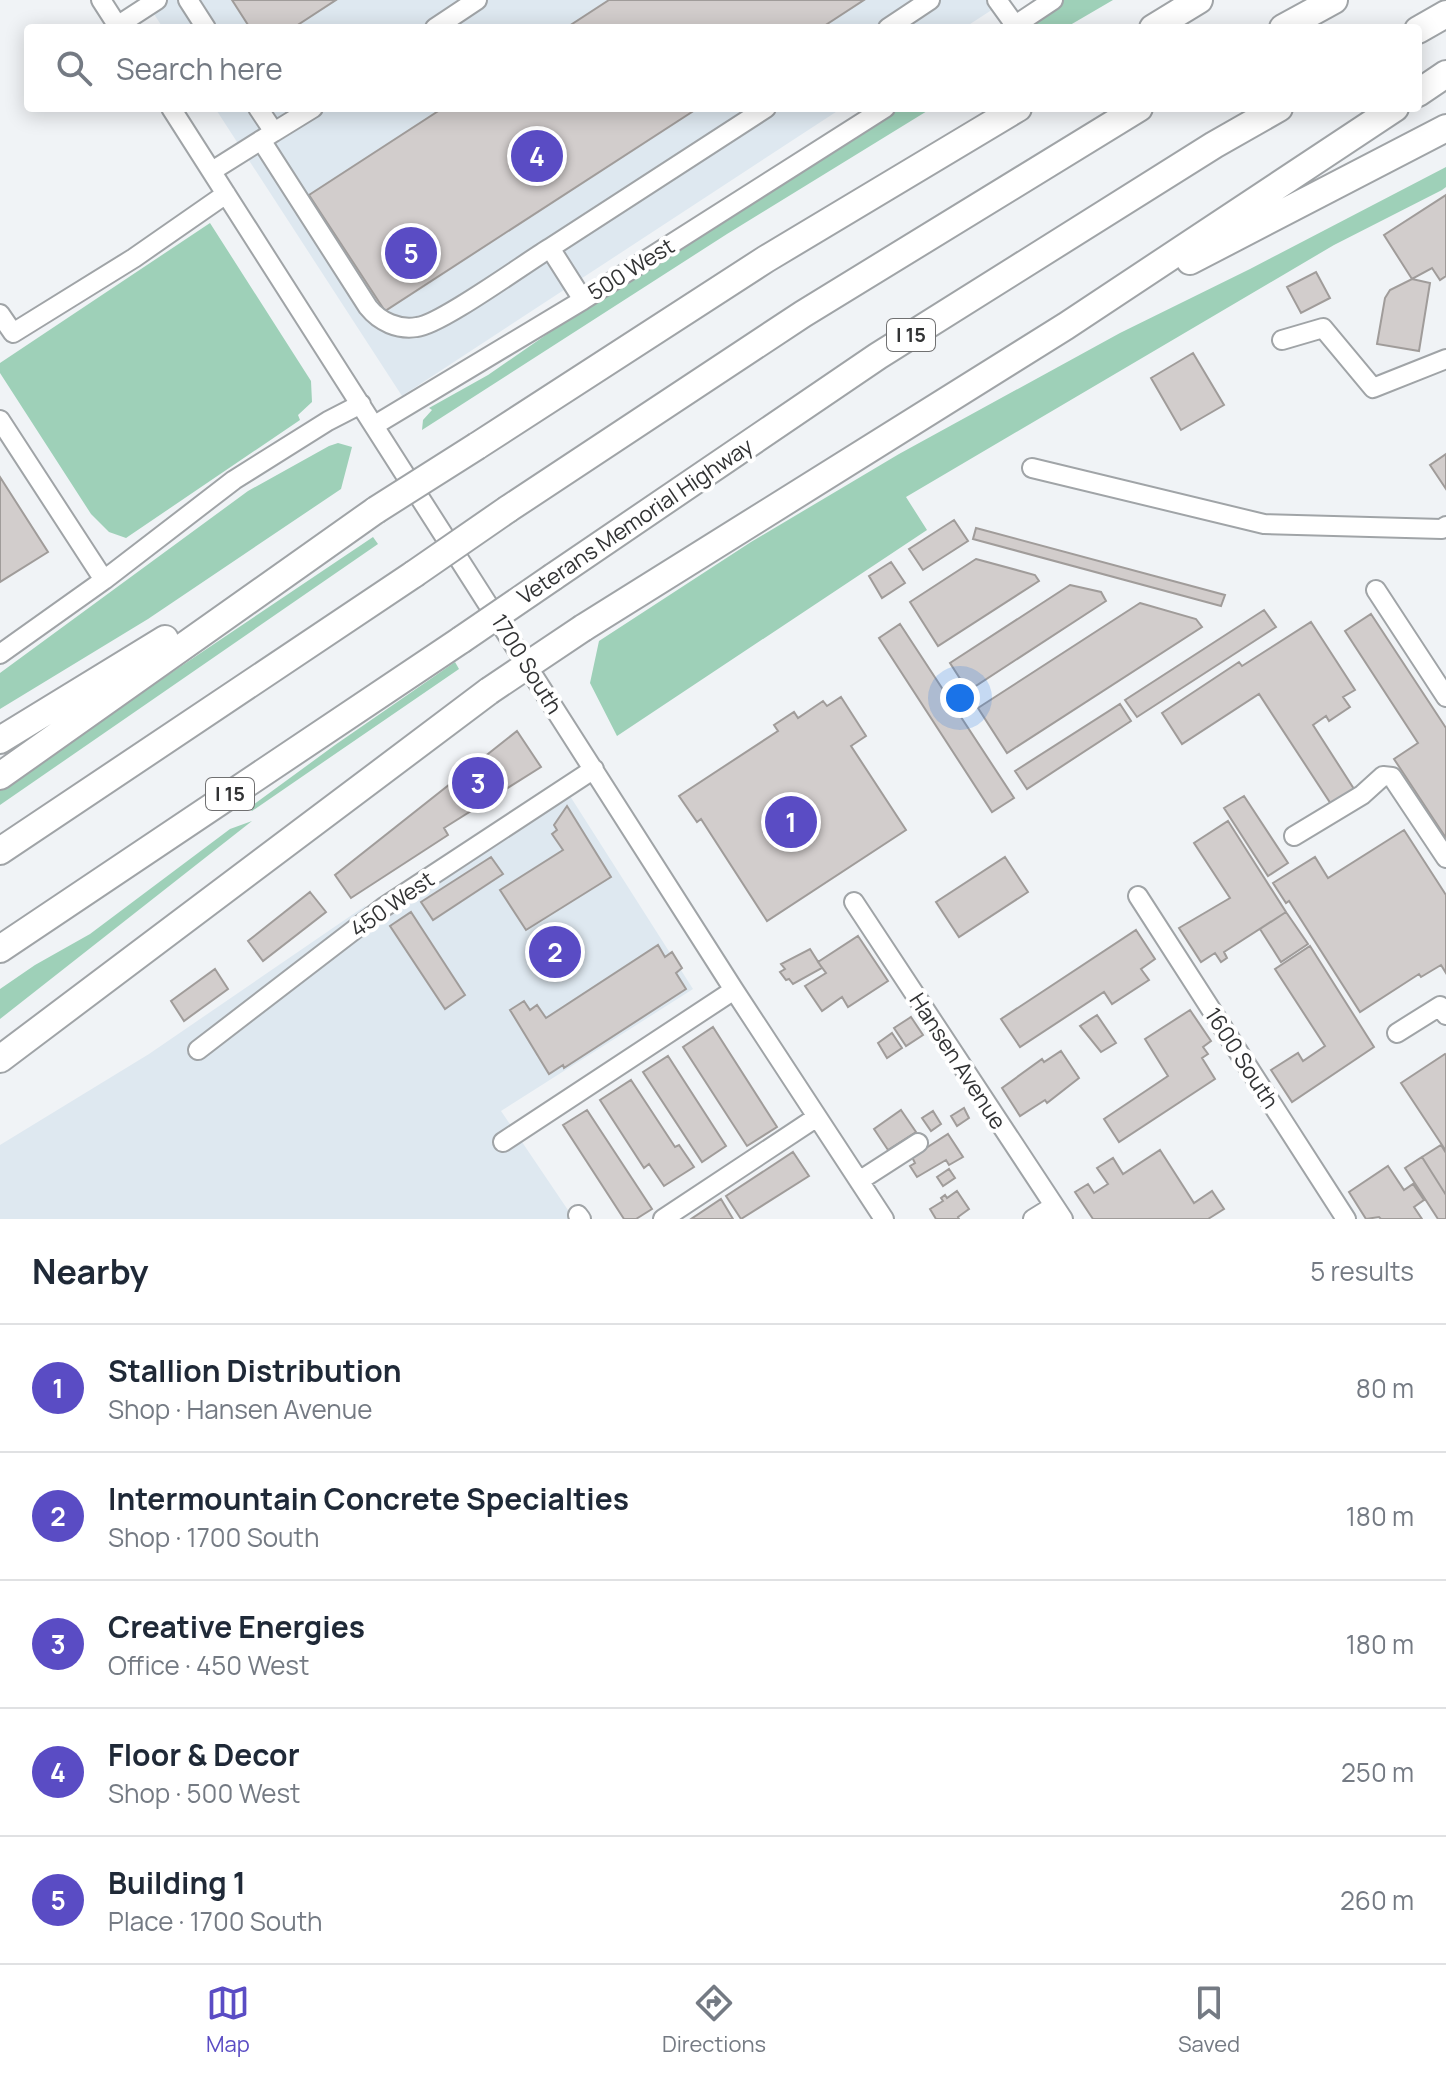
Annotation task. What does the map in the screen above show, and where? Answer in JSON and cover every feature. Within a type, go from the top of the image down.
[{"type":"highway","points":[[1160,24],[1199,0]]},
{"type":"highway","points":[[1290,24],[1334,0]]},
{"type":"highway","points":[[1422,28],[1446,14]]},
{"type":"highway","points":[[1422,90],[1446,74]]},
{"type":"highway","points":[[0,740],[376,510],[766,259],[1011,112]]},
{"type":"highway","points":[[0,851],[803,314],[1132,112]]},
{"type":"highway","name":"Veterans Memorial Highway","points":[[0,949],[878,356],[1201,153],[1272,112]]},
{"type":"highway","points":[[0,1057],[489,691],[583,628],[1066,326],[1389,112]]},
{"type":"highway","points":[[1066,326],[1446,128]]},
{"type":"highway","points":[[0,776],[376,510]]},
{"type":"street","points":[[101,0],[116,24]]},
{"type":"street","points":[[122,24],[157,0]]},
{"type":"street","points":[[188,0],[203,24]]},
{"type":"street","points":[[441,24],[477,0]]},
{"type":"street","points":[[894,24],[930,0]]},
{"type":"street","points":[[997,0],[1012,24]]},
{"type":"street","points":[[1016,24],[1053,0]]},
{"type":"street","name":"1700 South","points":[[174,112],[734,990],[884,1219]]},
{"type":"street","points":[[259,112],[267,136],[368,307],[378,319],[396,326],[419,327],[442,316],[550,248],[760,112]]},
{"type":"street","points":[[212,171],[306,112]]},
{"type":"street","name":"500 West","points":[[375,425],[583,300],[879,112]]},
{"type":"street","points":[[0,314],[13,333],[134,258],[226,194]]},
{"type":"street","points":[[550,248],[583,300]]},
{"type":"street","points":[[1282,340],[1323,328],[1373,388],[1446,359]]},
{"type":"street","points":[[0,654],[104,580],[234,480],[361,404]]},
{"type":"street","points":[[0,420],[104,580]]},
{"type":"street","points":[[1032,468],[1264,524],[1442,529],[1446,526]]},
{"type":"street","points":[[1376,590],[1446,697]]},
{"type":"street","name":"450 West","points":[[198,1050],[384,907],[594,769]]},
{"type":"street","points":[[1294,836],[1362,795],[1383,776],[1392,777],[1446,858]]},
{"type":"street","name":"1600 South","points":[[1138,896],[1346,1219]]},
{"type":"street","name":"Hansen Avenue","points":[[854,902],[1058,1212]]},
{"type":"street","points":[[503,1142],[734,990]]},
{"type":"street","points":[[1397,1033],[1440,1006],[1446,1015]]},
{"type":"street","points":[[663,1219],[817,1117]]},
{"type":"street","points":[[859,1181],[918,1143]]},
{"type":"street","points":[[1033,1219],[1058,1212]]},
{"type":"shaded area","points":[[145,0],[1007,0],[970,24],[160,24]]},
{"type":"shaded area","points":[[218,112],[836,112],[402,396]]},
{"type":"shaded area","points":[[570,796],[693,989],[501,1111],[574,1219],[0,1219],[0,1145],[149,1054],[365,906],[378,919]]},
{"type":"green space","points":[[1057,0],[1113,0],[1072,24],[1020,24]]},
{"type":"green space","points":[[885,112],[925,112],[727,234],[422,430],[423,420],[432,410],[429,408],[488,375],[599,298]]},
{"type":"green space","points":[[1446,167],[1446,187],[1442,190],[1334,245],[906,497],[927,530],[617,736],[590,683],[599,641],[751,542],[899,454],[1120,333]]},
{"type":"green space","points":[[210,223],[311,381],[312,402],[298,415],[300,420],[126,538],[109,532],[91,514],[0,373],[0,363]]},
{"type":"green space","points":[[338,443],[352,447],[341,489],[148,619],[0,709],[0,673],[248,491]]},
{"type":"green space","points":[[373,537],[378,544],[0,805],[0,788]]},
{"type":"green space","points":[[455,662],[459,669],[252,811],[249,808],[335,745]]},
{"type":"green space","points":[[252,821],[0,1019],[0,989],[90,934],[230,829]]},
{"type":"building","points":[[232,0],[336,0],[299,24],[247,24]]},
{"type":"building","points":[[609,0],[864,0],[827,24],[572,24]]},
{"type":"building","points":[[437,112],[692,112],[385,311],[309,195]]},
{"type":"building","points":[[1446,195],[1446,276],[1440,280],[1432,268],[1412,279],[1384,235]]},
{"type":"building","points":[[1316,272],[1330,298],[1301,313],[1287,287]]},
{"type":"building","points":[[1412,279],[1430,283],[1419,351],[1377,344],[1385,298],[1390,290]]},
{"type":"building","points":[[1193,353],[1224,405],[1181,430],[1151,378]]},
{"type":"building","points":[[1446,454],[1446,489],[1430,465]]},
{"type":"building","points":[[0,477],[48,552],[0,582]]},
{"type":"building","points":[[954,520],[968,541],[923,570],[909,549]]},
{"type":"building","points":[[976,528],[1225,595],[1221,606],[973,539]]},
{"type":"building","points":[[976,559],[1035,575],[1039,581],[938,646],[910,602]]},
{"type":"building","points":[[891,562],[905,583],[882,598],[869,576]]},
{"type":"building","points":[[1070,585],[1101,592],[1106,601],[968,691],[950,663]]},
{"type":"building","points":[[1140,603],[1196,619],[1202,627],[1007,753],[978,708]]},
{"type":"building","points":[[1264,610],[1276,627],[1137,717],[1125,700]]},
{"type":"building","points":[[1371,614],[1446,728],[1446,838],[1394,759],[1418,743],[1345,631]]},
{"type":"building","points":[[1311,622],[1355,690],[1343,697],[1350,707],[1329,721],[1326,716],[1313,725],[1354,789],[1331,804],[1259,694],[1182,744],[1162,713],[1239,662],[1242,666]]},
{"type":"building","points":[[900,624],[1014,798],[992,812],[879,638]]},
{"type":"building","points":[[841,697],[866,736],[851,746],[906,830],[767,921],[701,819],[697,822],[679,796],[778,731],[774,725],[794,712],[798,718],[823,701],[827,706]]},
{"type":"building","points":[[1120,704],[1131,721],[1027,789],[1015,771]]},
{"type":"building","points":[[517,731],[541,767],[444,828],[448,835],[351,898],[335,875]]},
{"type":"building","points":[[1244,796],[1288,863],[1268,876],[1224,808]]},
{"type":"building","points":[[567,806],[611,877],[526,930],[500,890],[563,850],[552,834],[557,830],[554,825]]},
{"type":"building","points":[[1228,821],[1286,912],[1224,952],[1227,958],[1221,962],[1215,953],[1201,962],[1179,928],[1230,898],[1194,843]]},
{"type":"building","points":[[1404,830],[1446,895],[1446,973],[1441,965],[1421,977],[1419,974],[1360,1012],[1289,901],[1286,903],[1273,883],[1315,857],[1328,878]]},
{"type":"building","points":[[491,857],[503,874],[433,920],[421,902]]},
{"type":"building","points":[[1005,857],[1028,892],[959,937],[936,902]]},
{"type":"building","points":[[310,892],[326,912],[263,961],[248,941]]},
{"type":"building","points":[[411,912],[465,995],[445,1009],[390,926]]},
{"type":"building","points":[[1286,912],[1308,944],[1281,962],[1260,929]]},
{"type":"building","points":[[1136,930],[1155,959],[1141,969],[1149,980],[1112,1004],[1104,992],[1020,1047],[1001,1019]]},
{"type":"building","points":[[858,936],[888,981],[848,1007],[842,997],[822,1011],[805,986],[826,973],[818,962]]},
{"type":"building","points":[[658,945],[665,957],[672,952],[682,968],[676,973],[686,989],[564,1068],[563,1065],[549,1074],[510,1010],[524,1001],[530,1010],[537,1005],[546,1018]]},
{"type":"building","points":[[1310,946],[1374,1047],[1292,1102],[1271,1070],[1298,1053],[1303,1061],[1325,1046],[1275,969]]},
{"type":"building","points":[[810,949],[822,968],[793,984],[786,980],[780,972],[785,969],[781,964]]},
{"type":"building","points":[[215,969],[228,989],[184,1021],[171,1001]]},
{"type":"building","points":[[1190,1010],[1211,1041],[1203,1047],[1208,1054],[1202,1058],[1215,1079],[1119,1142],[1104,1119],[1168,1076],[1145,1039]]},
{"type":"building","points":[[1097,1015],[1116,1043],[1101,1052],[1080,1026]]},
{"type":"building","points":[[911,1017],[923,1035],[906,1046],[894,1028]]},
{"type":"building","points":[[713,1027],[777,1127],[747,1146],[683,1047]]},
{"type":"building","points":[[892,1033],[902,1048],[887,1058],[878,1043]]},
{"type":"building","points":[[1061,1051],[1079,1078],[1047,1103],[1045,1100],[1020,1116],[1002,1088],[1042,1059],[1044,1062]]},
{"type":"building","points":[[1446,1055],[1446,1151],[1401,1083]]},
{"type":"building","points":[[668,1056],[726,1146],[702,1162],[643,1072]]},
{"type":"building","points":[[631,1080],[675,1147],[679,1145],[694,1167],[664,1186],[649,1164],[644,1168],[600,1100]]},
{"type":"building","points":[[964,1108],[969,1118],[957,1126],[951,1116]]},
{"type":"building","points":[[587,1110],[652,1209],[636,1219],[624,1219],[563,1125]]},
{"type":"building","points":[[901,1110],[916,1132],[888,1150],[874,1129]]},
{"type":"building","points":[[933,1111],[941,1124],[931,1131],[922,1118]]},
{"type":"building","points":[[948,1134],[963,1157],[949,1165],[946,1160],[917,1177],[910,1166],[915,1163],[912,1157]]},
{"type":"building","points":[[1441,1145],[1446,1153],[1446,1195],[1422,1157]]},
{"type":"building","points":[[1160,1150],[1194,1203],[1212,1191],[1224,1209],[1208,1219],[1093,1219],[1075,1192],[1088,1184],[1094,1193],[1108,1184],[1097,1168],[1113,1158],[1123,1174]]},
{"type":"building","points":[[793,1152],[809,1176],[741,1219],[726,1196]]},
{"type":"building","points":[[1422,1157],[1446,1195],[1446,1219],[1438,1219],[1405,1168]]},
{"type":"building","points":[[1388,1166],[1404,1190],[1413,1184],[1424,1200],[1414,1207],[1422,1219],[1366,1219],[1349,1192]]},
{"type":"building","points":[[949,1169],[955,1178],[943,1186],[937,1177]]},
{"type":"building","points":[[957,1191],[969,1209],[959,1219],[936,1219],[930,1209],[943,1201],[941,1198],[945,1195],[947,1198]]},
{"type":"building","points":[[721,1199],[733,1219],[691,1219]]},
{"type":"place","name":"Floor & Decor","points":[[537,156]]},
{"type":"place","name":"Building 1","points":[[411,253]]},
{"type":"place","name":"Creative Energies","points":[[478,783]]},
{"type":"place","name":"Stallion Distribution","points":[[791,822]]},
{"type":"place","name":"Intermountain Concrete Specialties","points":[[555,952]]}]
